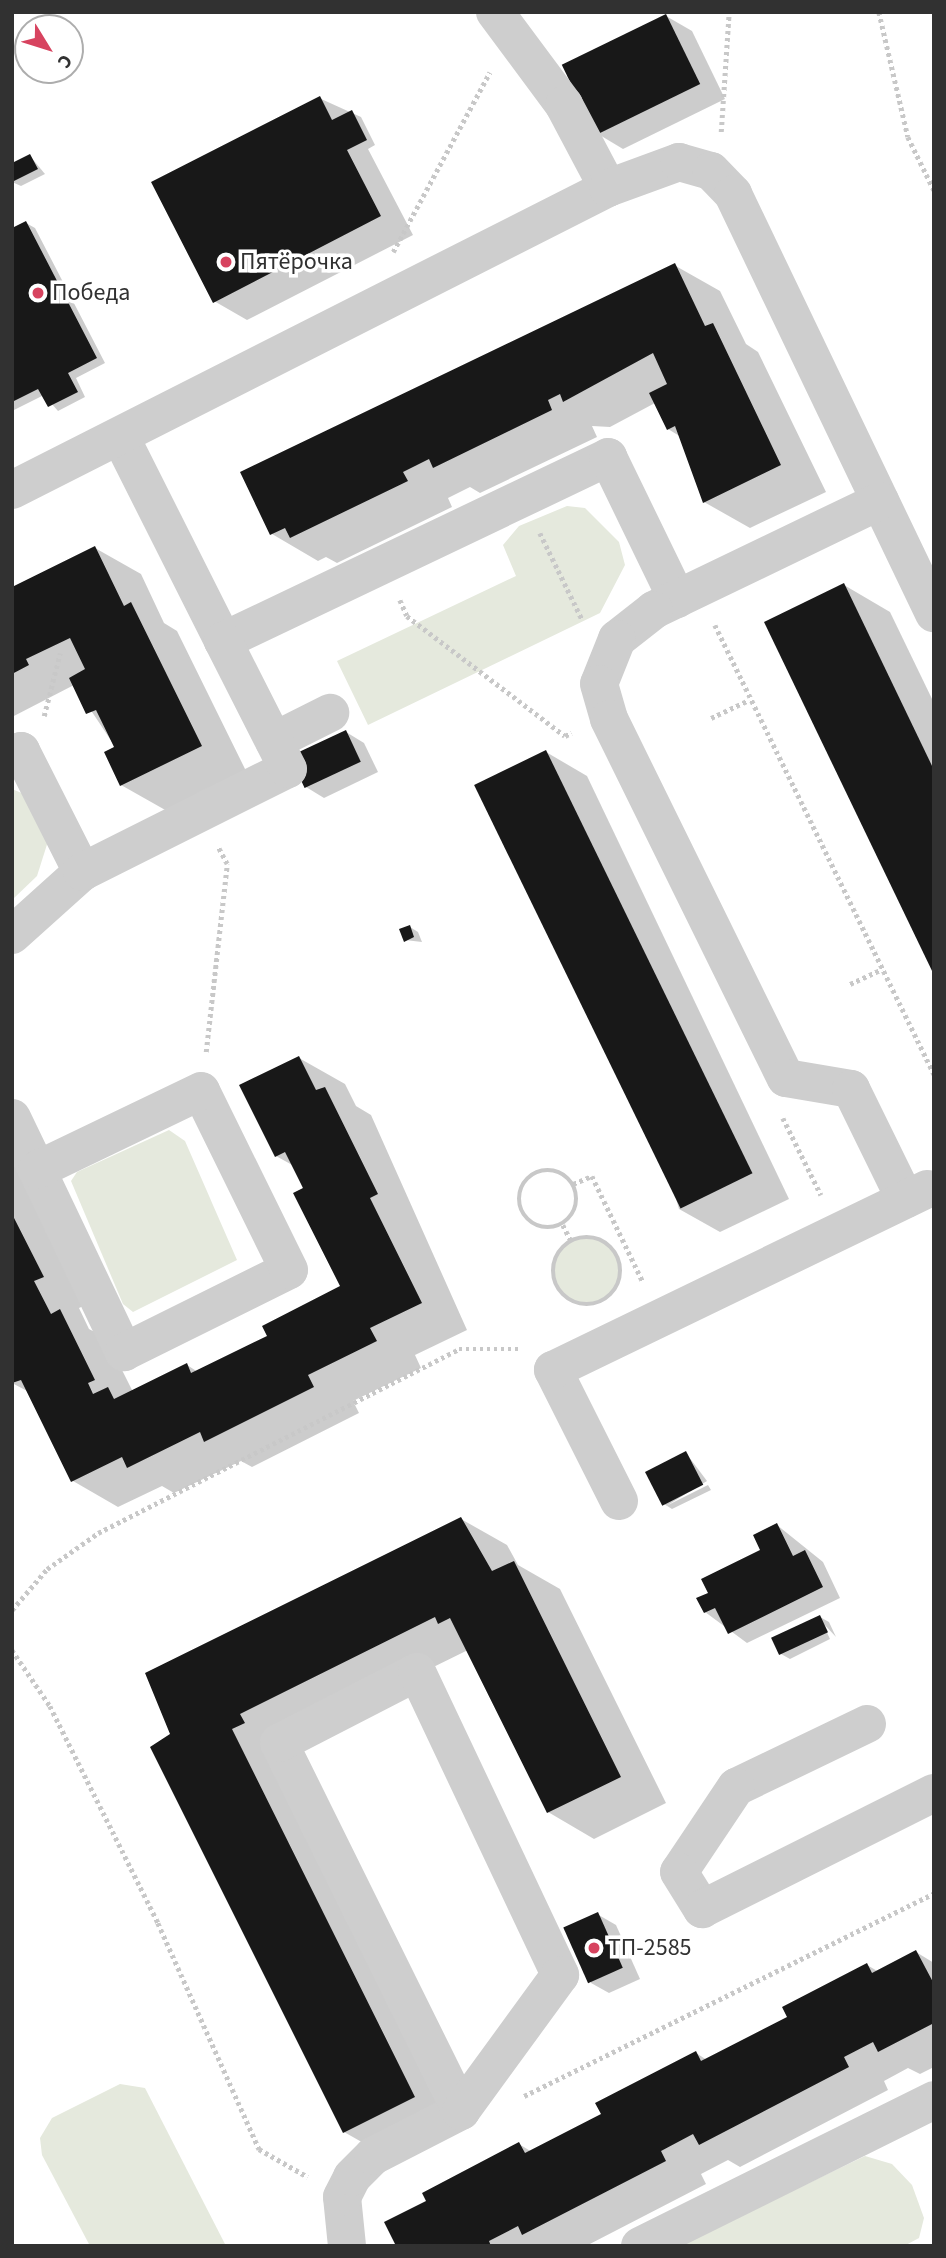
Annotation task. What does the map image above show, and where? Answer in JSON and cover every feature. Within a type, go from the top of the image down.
[{"type":"lane","points":[[503,23],[564,105],[608,188]]},
{"type":"lane","points":[[12,490],[608,188],[679,162],[711,171],[733,194],[934,613]]},
{"type":"lane","points":[[12,935],[82,872],[288,769],[120,436]]},
{"type":"lane","points":[[223,641],[608,457],[687,594]]},
{"type":"lane","points":[[618,1501],[553,1370],[926,1192],[851,1089],[786,1078],[609,719],[599,684],[611,648],[633,624],[687,594],[880,501]]},
{"type":"lane","points":[[274,741],[330,713]]},
{"type":"lane","points":[[12,755],[21,751],[82,872]]},
{"type":"lane","points":[[12,1118],[124,1352],[289,1270],[201,1091],[37,1170]]},
{"type":"lane","points":[[347,2246],[342,2196],[373,2157],[461,2111],[560,1975],[417,1672],[279,1743],[461,2111]]},
{"type":"lane","points":[[867,1724],[736,1787],[679,1872],[702,1909],[934,1793]]},
{"type":"lane","points":[[640,2246],[934,2099]]},
{"type":"path","points":[[711,171],[720,134],[729,12]]},
{"type":"path","points":[[879,12],[908,137],[934,190]]},
{"type":"path","points":[[389,259],[503,23]]},
{"type":"path","points":[[523,497],[592,639],[611,648]]},
{"type":"path","points":[[383,565],[407,616],[565,736],[577,730]]},
{"type":"path","points":[[687,594],[750,700],[934,1074]]},
{"type":"path","points":[[49,727],[44,716],[60,653]]},
{"type":"path","points":[[711,718],[750,700]]},
{"type":"path","points":[[33,721],[44,716]]},
{"type":"path","points":[[201,1091],[227,864]]},
{"type":"path","points":[[850,984],[882,969]]},
{"type":"path","points":[[543,1170],[563,1173],[573,1184],[577,1209],[563,1225],[530,1223],[520,1208],[520,1189],[543,1170]]},
{"type":"path","points":[[573,1184],[592,1176],[660,1318]]},
{"type":"path","points":[[563,1225],[571,1241]]},
{"type":"path","points":[[596,1238],[615,1252],[620,1276],[611,1295],[593,1305],[575,1303],[553,1276],[554,1261],[571,1241],[596,1238]]},
{"type":"path","points":[[615,1252],[626,1246]]},
{"type":"path","points":[[12,1610],[47,1569],[98,1534],[459,1349],[533,1349],[553,1370]]},
{"type":"path","points":[[12,1650],[50,1706],[152,1911],[259,2149],[342,2196]]},
{"type":"path","points":[[523,2096],[934,1893]]},
{"type":"path","points":[[916,2246],[924,2246]]},
{"type":"shaded area","points":[[567,506],[585,508],[619,542],[625,565],[600,613],[368,725],[337,661],[516,576],[503,545],[519,526]]},
{"type":"shaded area","points":[[12,789],[24,794],[50,835],[37,876],[12,900]]},
{"type":"shaded area","points":[[169,1130],[185,1141],[237,1260],[133,1312],[123,1304],[71,1181],[77,1172]]},
{"type":"shaded area","points":[[587,1237],[600,1240],[611,1247],[618,1258],[621,1271],[618,1284],[611,1295],[600,1302],[587,1305],[574,1302],[563,1295],[556,1284],[553,1271],[556,1258],[563,1247],[574,1240]]},
{"type":"shaded area","points":[[120,2084],[145,2088],[226,2246],[90,2246],[42,2155],[40,2138],[52,2118]]},
{"type":"shaded area","points":[[865,2156],[892,2164],[912,2185],[924,2218],[919,2238],[904,2246],[678,2246]]},
{"type":"building","points":[[666,14],[700,84],[596,135],[562,65]]},
{"type":"building","points":[[320,96],[332,120],[352,110],[367,140],[347,150],[381,216],[213,303],[151,182]]},
{"type":"building","points":[[30,154],[38,169],[12,182],[12,163]]},
{"type":"building","name":"Победа","points":[[26,221],[97,358],[68,373],[78,392],[48,407],[38,389],[12,402],[12,228]]},
{"type":"building","points":[[675,263],[705,326],[713,323],[781,465],[703,503],[675,426],[667,430],[649,393],[667,384],[653,353],[563,402],[560,394],[548,400],[552,410],[433,468],[429,459],[403,472],[408,481],[290,538],[285,528],[270,535],[240,472]]},
{"type":"building","points":[[95,546],[124,606],[131,602],[202,746],[120,786],[104,752],[114,747],[96,710],[86,714],[69,678],[85,669],[70,638],[26,659],[29,665],[12,674],[12,587]]},
{"type":"building","points":[[844,583],[934,770],[934,975],[764,622]]},
{"type":"building","points":[[346,730],[361,762],[305,788],[290,756]]},
{"type":"building","points":[[546,750],[752,1173],[681,1208],[474,785]]},
{"type":"building","points":[[410,925],[414,937],[404,942],[399,929]]},
{"type":"building","points":[[299,1056],[316,1090],[325,1087],[378,1194],[370,1198],[422,1303],[370,1328],[377,1341],[308,1375],[314,1387],[204,1442],[200,1432],[127,1468],[122,1457],[71,1482],[21,1380],[12,1383],[12,1214],[44,1277],[34,1281],[51,1314],[60,1309],[95,1380],[88,1383],[93,1394],[108,1387],[114,1399],[187,1363],[191,1373],[267,1336],[262,1326],[340,1286],[293,1193],[303,1188],[285,1152],[275,1157],[239,1085]]},
{"type":"building","points":[[686,1451],[703,1485],[662,1506],[645,1472]]},
{"type":"building","points":[[461,1517],[492,1571],[514,1561],[621,1777],[547,1813],[450,1618],[438,1624],[435,1617],[240,1714],[245,1723],[232,1729],[415,2097],[343,2133],[150,1747],[170,1734],[145,1673]]},
{"type":"building","points":[[777,1523],[793,1556],[805,1550],[823,1587],[728,1634],[715,1608],[704,1613],[696,1598],[708,1593],[701,1579],[760,1550],[753,1535]]},
{"type":"building","points":[[820,1615],[828,1632],[779,1655],[771,1638]]},
{"type":"building","name":"ТП-2585","points":[[598,1912],[623,1968],[588,1983],[563,1927]]},
{"type":"building","points":[[916,1950],[934,1984],[934,2023],[878,2052],[873,2042],[844,2057],[849,2067],[699,2145],[693,2134],[661,2151],[666,2161],[522,2235],[518,2226],[489,2241],[491,2246],[396,2246],[384,2222],[426,2201],[422,2193],[519,2142],[525,2153],[601,2114],[595,2103],[696,2051],[701,2061],[787,2017],[782,2007],[867,1963],[872,1973]]},
{"type":"place","name":"Пятёрочка","points":[[226,262]]},
{"type":"place","name":"Победа","points":[[38,293]]},
{"type":"place","name":"ТП-2585","points":[[594,1948]]}]
